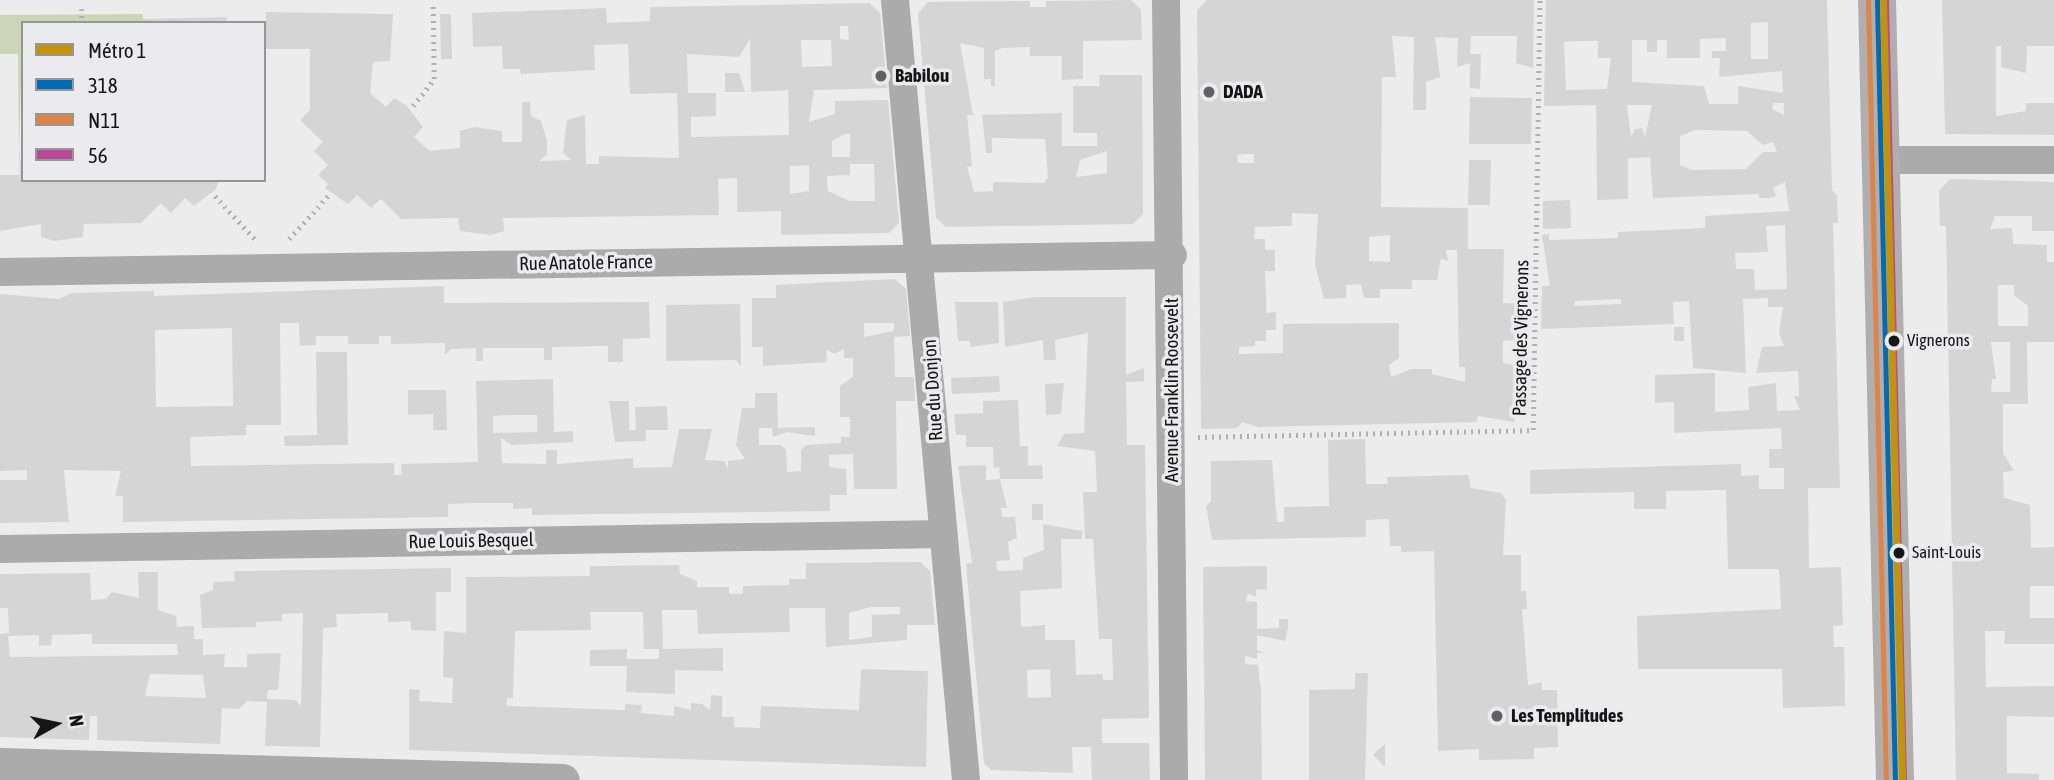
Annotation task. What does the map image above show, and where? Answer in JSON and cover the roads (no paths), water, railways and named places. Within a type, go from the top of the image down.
[{"type":"main road","points":[[1877,0],[1895,780]]},
{"type":"street","name":"Rue du Donjon","points":[[895,0],[922,258],[943,534],[966,780]]},
{"type":"street","name":"Avenue Franklin Roosevelt","points":[[1166,0],[1173,255],[1174,780]]},
{"type":"street","points":[[1881,160],[2054,160]]},
{"type":"street","name":"Rue Anatole France","points":[[0,272],[1173,255]]},
{"type":"street","name":"Rue Louis Besquel","points":[[0,549],[943,534]]},
{"type":"street","points":[[0,764],[563,780]]},
{"type":"metro line","name":"1","points":[[1883,0],[1902,780]]},
{"type":"place","name":"Babilou","points":[[881,76]]},
{"type":"place","name":"DADA","points":[[1209,92]]},
{"type":"place","name":"Vignerons","points":[[1894,341]]},
{"type":"place","name":"Saint-Louis","points":[[1899,553]]},
{"type":"place","name":"Les Templitudes","points":[[1497,716]]}]
